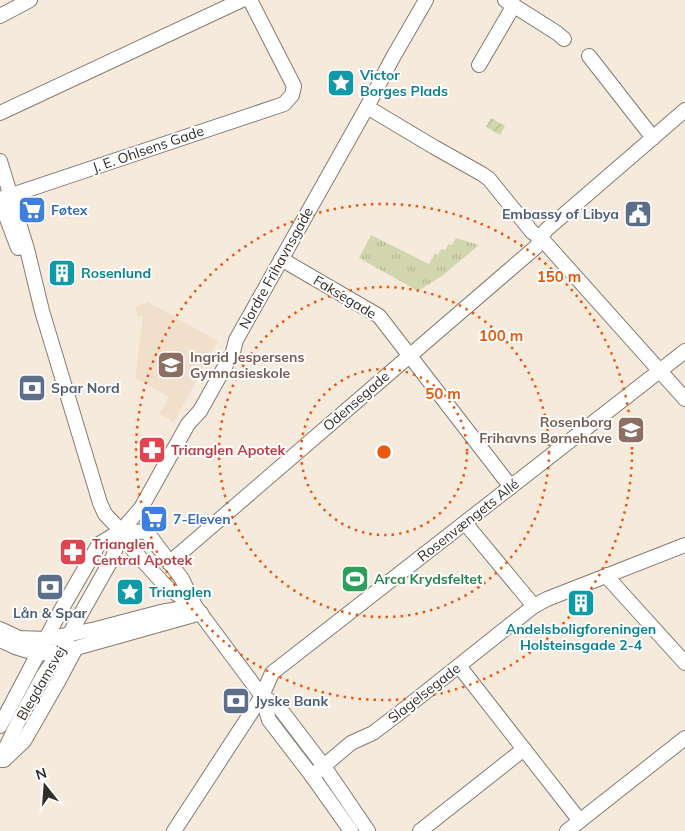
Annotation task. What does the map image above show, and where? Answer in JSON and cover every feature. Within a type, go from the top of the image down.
[{"type":"street","points":[[0,16],[30,0]]},
{"type":"street","points":[[0,113],[242,0]]},
{"type":"street","name":"J. E. Ohlsens Gade","points":[[4,198],[284,104],[292,95],[294,86],[250,0]]},
{"type":"street","name":"Nordre Frihavnsgade","points":[[121,531],[141,508],[188,424],[200,411],[233,352],[236,340],[426,0]]},
{"type":"street","points":[[479,65],[509,2],[564,39]]},
{"type":"street","points":[[589,56],[653,138]]},
{"type":"street","points":[[367,107],[489,179],[532,232],[542,238],[685,399]]},
{"type":"street","name":"Odensegade","points":[[169,563],[536,247],[546,230],[685,110]]},
{"type":"street","points":[[0,161],[4,198],[27,249],[42,311],[100,503],[105,514],[121,531],[134,551],[167,588],[198,609]]},
{"type":"street","name":"Faksegade","points":[[281,259],[378,316],[511,487]]},
{"type":"street","name":"Rosenvængets Allé","points":[[174,831],[262,696],[272,673],[685,351]]},
{"type":"street","points":[[465,523],[534,606]]},
{"type":"street","points":[[70,634],[113,557],[121,531]]},
{"type":"street","points":[[46,639],[99,544],[121,531],[147,532],[182,579],[198,609],[262,696],[278,706],[323,765],[368,831]]},
{"type":"street","name":"Slagelsegade","points":[[312,776],[351,742],[373,733],[534,606],[607,574],[685,545]]},
{"type":"street","points":[[607,574],[609,579],[685,664]]},
{"type":"street","points":[[0,630],[19,638],[46,639],[96,629],[161,612],[198,609]]},
{"type":"street","points":[[0,640],[14,647],[38,654],[76,648],[198,609]]},
{"type":"street","name":"Blegdamsvej","points":[[0,760],[43,676],[70,634]]},
{"type":"street","name":"Blegdamsvej","points":[[0,726],[46,639]]},
{"type":"street","points":[[0,764],[24,741],[76,648]]},
{"type":"street","points":[[459,666],[580,821]]},
{"type":"street","points":[[262,696],[268,720],[312,776],[351,831]]},
{"type":"street","points":[[568,831],[685,738]]},
{"type":"street","points":[[420,831],[524,749]]},
{"type":"shaded area","name":"Ingrid Jespersens Gymnasieskole","points":[[148,302],[218,341],[174,422],[159,414],[169,397],[135,378],[143,316],[138,316],[135,306]]},
{"type":"green space","points":[[491,118],[505,126],[500,135],[486,127]]},
{"type":"green space","points":[[371,235],[429,264],[435,253],[438,255],[441,249],[445,250],[449,244],[452,245],[456,238],[479,245],[442,276],[418,291],[359,258]]},
{"type":"place","name":"Victor Borges Plads","points":[[341,83]]},
{"type":"place","name":"Føtex","points":[[32,210]]},
{"type":"place","name":"Embassy of Libya","points":[[638,214]]},
{"type":"place","name":"Rosenlund","points":[[62,273]]},
{"type":"place","name":"Ingrid Jespersens Gymnasieskole","points":[[171,365]]},
{"type":"place","name":"Spar Nord","points":[[32,388]]},
{"type":"place","name":"Rosenborg Frihavns Børnehave","points":[[631,430]]},
{"type":"place","name":"Trianglen Apotek","points":[[152,450]]},
{"type":"place","name":"7-Eleven","points":[[154,519]]},
{"type":"place","name":"Trianglen Central Apotek","points":[[73,552]]},
{"type":"place","name":"Arca Krydsfeltet","points":[[355,579]]},
{"type":"place","name":"Lån & Spar","points":[[50,587]]},
{"type":"place","name":"Trianglen","points":[[130,592]]},
{"type":"place","name":"Andelsboligforeningen Holsteinsgade 2-4","points":[[581,603]]},
{"type":"place","name":"Jyske Bank","points":[[236,701]]}]
